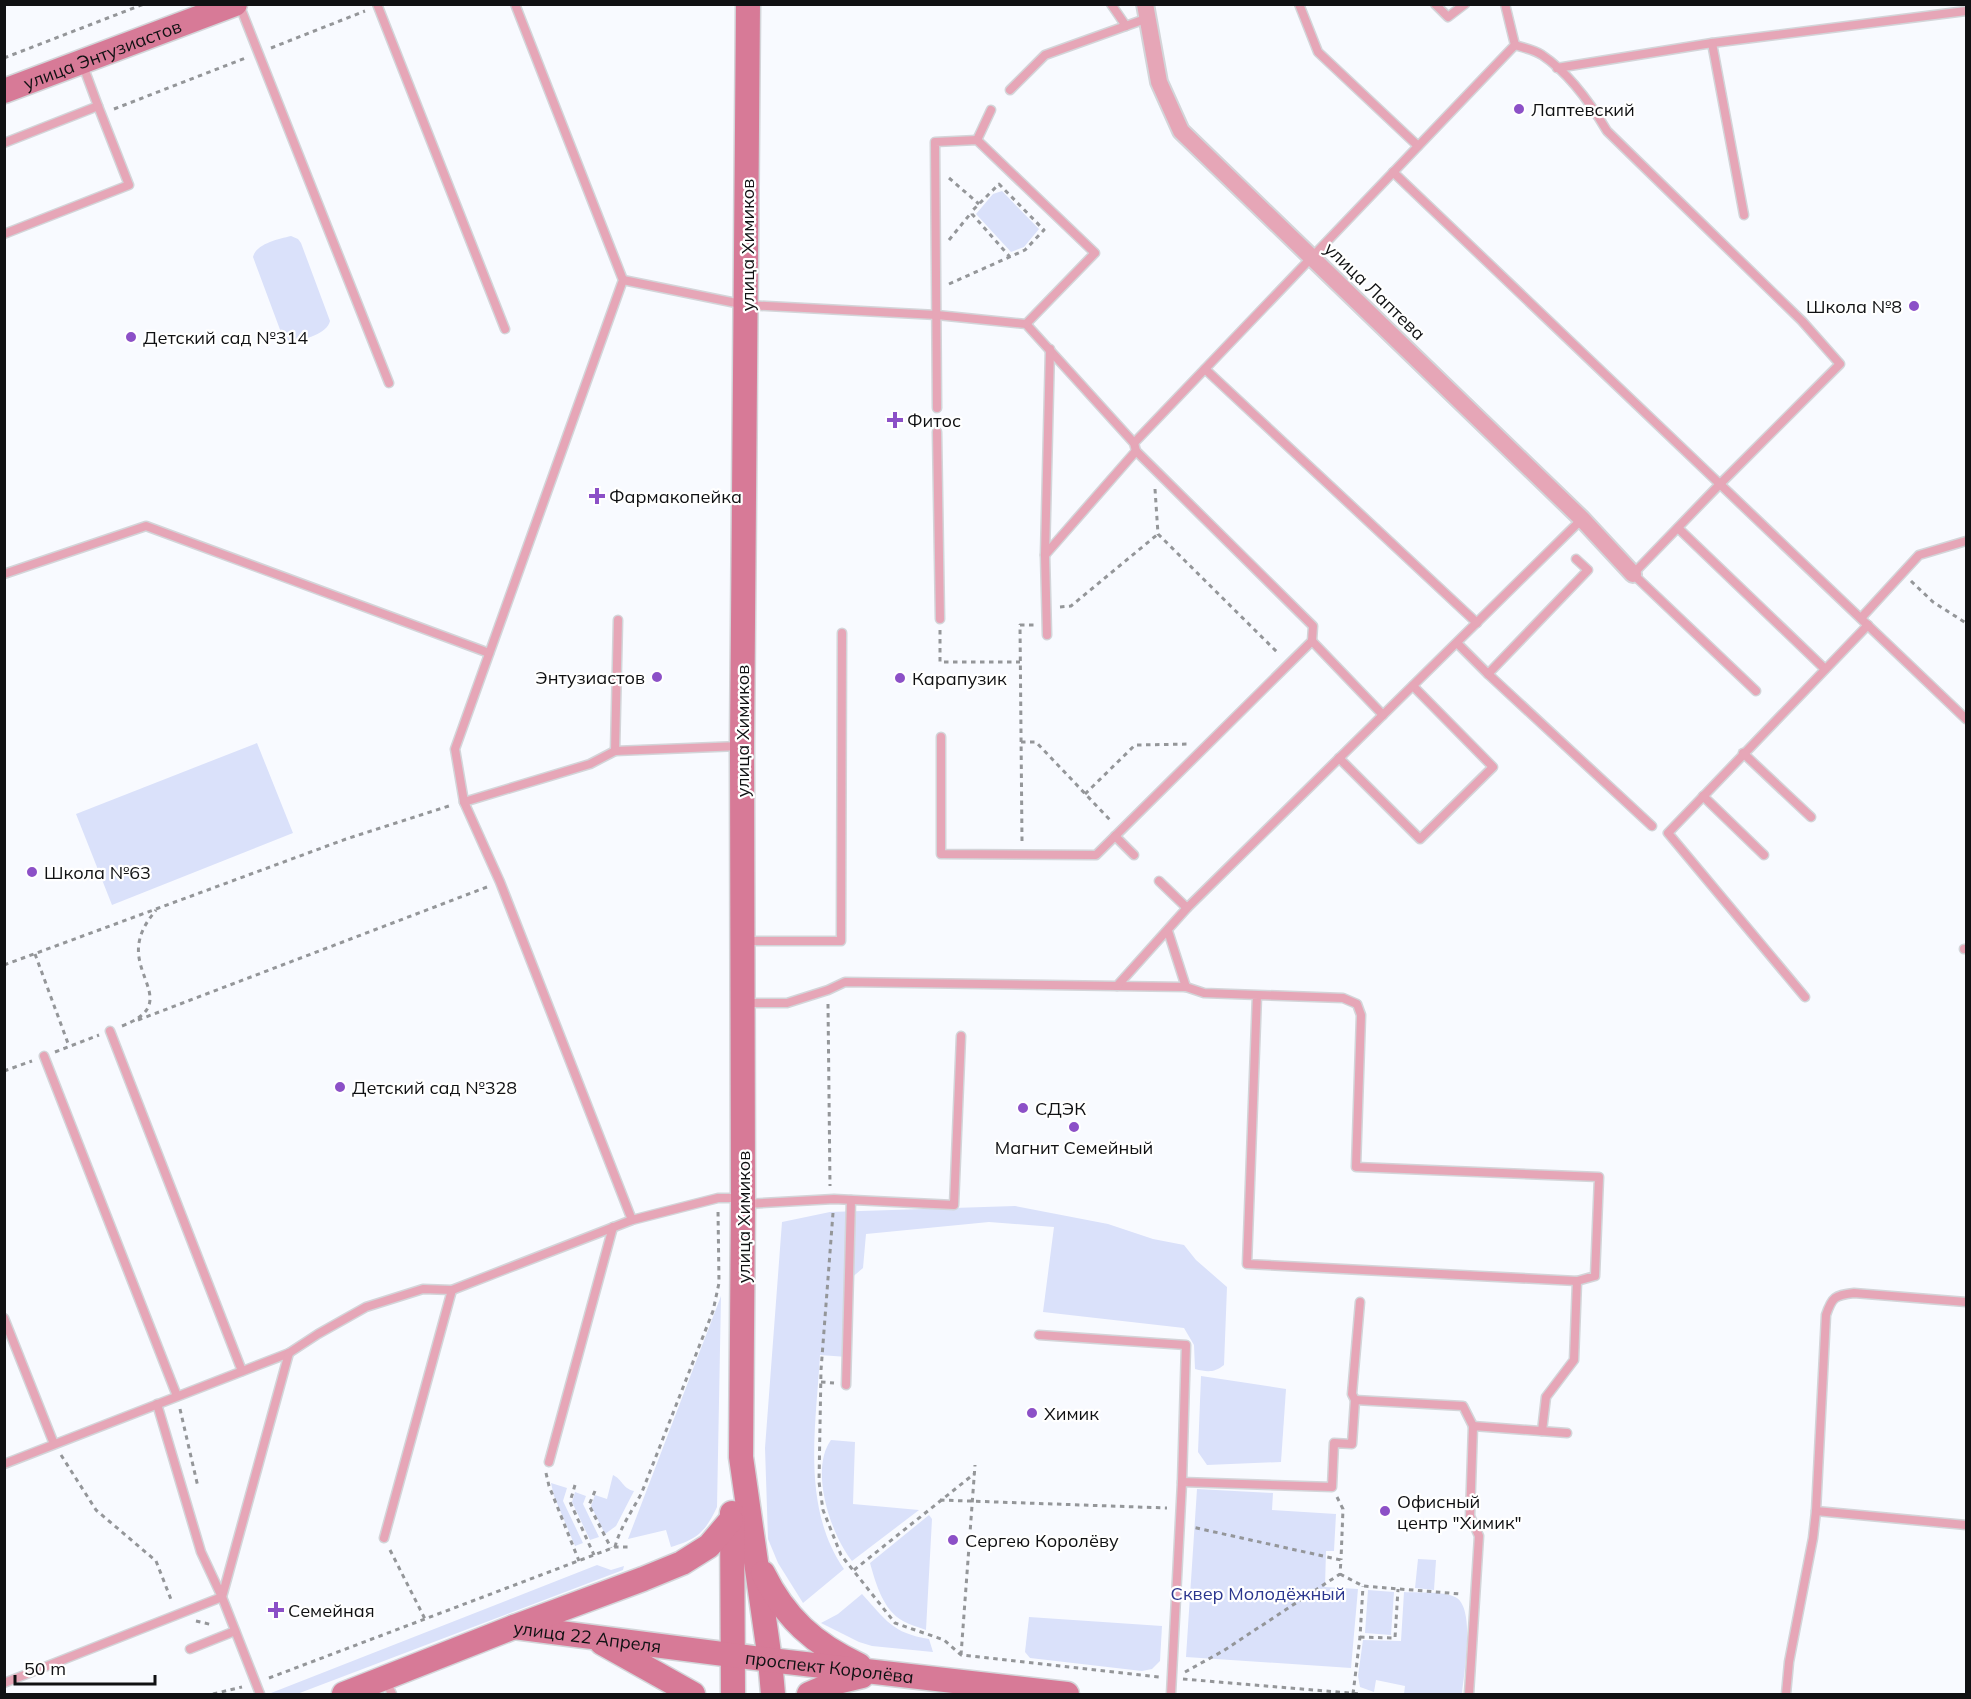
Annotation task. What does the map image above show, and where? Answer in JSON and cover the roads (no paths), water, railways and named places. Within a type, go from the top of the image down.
[{"type":"main road","name":"улица Энтузиастов","points":[[4,91],[235,4]]},
{"type":"main road","name":"улица Химиков","points":[[748,4],[741,746],[743,941],[741,1457],[773,1695]]},
{"type":"main road","name":"улица Химиков","points":[[733,1695],[731,1520],[741,1457]]},
{"type":"main road","points":[[514,1627],[682,1563],[709,1546],[731,1520]]},
{"type":"main road","points":[[754,1552],[771,1588],[790,1617],[829,1649],[879,1673]]},
{"type":"main road","name":"улица 22 Апреля","points":[[344,1695],[388,1686],[514,1627],[734,1654]]},
{"type":"main road","points":[[590,1636],[693,1695]]},
{"type":"main road","name":"проспект Королёва","points":[[734,1654],[1068,1695]]},
{"type":"main road","points":[[809,1695],[837,1682],[879,1673]]},
{"type":"street","name":"улица Лаптева","points":[[1147,11],[1160,82],[1181,131],[1582,519],[1633,574]]},
{"type":"lane","points":[[240,4],[389,383]]},
{"type":"lane","points":[[515,4],[624,280],[455,749],[464,802],[500,882],[632,1220]]},
{"type":"lane","points":[[1111,4],[1126,26]]},
{"type":"lane","points":[[1299,4],[1318,52],[1418,146]]},
{"type":"lane","points":[[1435,4],[1448,17],[1465,4]]},
{"type":"lane","points":[[1505,4],[1515,45]]},
{"type":"lane","points":[[377,5],[505,329]]},
{"type":"lane","points":[[1010,90],[1045,55],[1126,26],[1147,11]]},
{"type":"lane","points":[[1557,68],[1712,43],[1966,11]]},
{"type":"lane","points":[[1712,43],[1744,215]]},
{"type":"lane","points":[[1045,555],[1135,447],[1205,369],[1515,45]]},
{"type":"lane","points":[[1515,45],[1541,54],[1557,68],[1590,102],[1607,131],[1802,321],[1840,364],[1633,574],[1756,692]]},
{"type":"lane","points":[[4,234],[129,185],[82,63]]},
{"type":"lane","points":[[4,142],[100,110]]},
{"type":"lane","points":[[977,140],[991,110]]},
{"type":"lane","points":[[938,408],[935,142],[977,140],[1095,253],[1026,324]]},
{"type":"lane","points":[[1393,172],[1966,719]]},
{"type":"lane","points":[[624,280],[746,305],[937,315],[1026,324],[1153,468],[1313,626],[1312,641],[1096,855],[941,854],[941,737]]},
{"type":"lane","points":[[1047,635],[1045,555],[1050,349]]},
{"type":"lane","points":[[1205,369],[1477,623]]},
{"type":"lane","points":[[937,432],[940,619]]},
{"type":"lane","points":[[1117,986],[1187,908],[1582,519]]},
{"type":"lane","points":[[4,574],[146,526],[489,653]]},
{"type":"lane","points":[[1678,528],[1825,669]]},
{"type":"lane","points":[[1861,618],[1919,555],[1966,541]]},
{"type":"lane","points":[[1488,674],[1588,570],[1576,559]]},
{"type":"lane","points":[[615,751],[618,620]]},
{"type":"lane","points":[[1805,997],[1668,833],[1868,625]]},
{"type":"lane","points":[[743,941],[841,941],[842,633]]},
{"type":"lane","points":[[1312,641],[1383,715]]},
{"type":"lane","points":[[1457,643],[1652,826]]},
{"type":"lane","points":[[1339,758],[1420,839],[1493,767],[1413,686]]},
{"type":"lane","points":[[464,802],[590,764],[615,751],[741,746]]},
{"type":"lane","points":[[1743,753],[1811,817]]},
{"type":"lane","points":[[1703,796],[1764,855]]},
{"type":"lane","points":[[1118,834],[1134,855]]},
{"type":"lane","points":[[1160,881],[1187,908]]},
{"type":"lane","points":[[1168,931],[1186,987]]},
{"type":"lane","points":[[743,1003],[787,1003],[845,982],[1186,987],[1204,993],[1343,998],[1357,1004],[1361,1015],[1356,1167],[1599,1177],[1595,1276],[1578,1281],[1247,1264],[1257,995]]},
{"type":"lane","points":[[110,1031],[242,1371]]},
{"type":"lane","points":[[4,1464],[289,1353],[366,1307],[423,1289],[452,1290],[632,1220],[718,1198],[743,1201],[834,1199],[954,1205],[961,1035]]},
{"type":"lane","points":[[45,1056],[177,1396]]},
{"type":"lane","points":[[846,1385],[851,1200]]},
{"type":"lane","points":[[549,1462],[613,1227]]},
{"type":"lane","points":[[1542,1431],[1546,1397],[1574,1360],[1578,1281]]},
{"type":"lane","points":[[384,1538],[452,1290]]},
{"type":"lane","points":[[1786,1695],[1789,1662],[1813,1538],[1826,1315],[1830,1302],[1838,1295],[1854,1293],[1966,1302]]},
{"type":"lane","points":[[1182,1482],[1332,1487],[1334,1443],[1352,1444],[1355,1400],[1352,1394],[1360,1302]]},
{"type":"lane","points":[[4,1318],[54,1444]]},
{"type":"lane","points":[[1039,1335],[1186,1345],[1182,1482],[1171,1695]]},
{"type":"lane","points":[[222,1598],[289,1353]]},
{"type":"lane","points":[[1355,1400],[1463,1406],[1473,1426],[1470,1516],[1479,1536],[1469,1695]]},
{"type":"lane","points":[[157,1404],[201,1552],[222,1598],[260,1695]]},
{"type":"lane","points":[[1473,1426],[1567,1433]]},
{"type":"lane","points":[[1816,1511],[1966,1525]]},
{"type":"lane","points":[[4,1683],[222,1598]]},
{"type":"lane","points":[[190,1649],[235,1631]]},
{"type":"place","name":"Лаптевский","points":[[1519,109]]},
{"type":"place","name":"Школа №8","points":[[1914,306]]},
{"type":"place","name":"Детский сад №314","points":[[131,337]]},
{"type":"place","name":"Фитос","points":[[895,420]]},
{"type":"place","name":"Фармакопейка","points":[[597,496]]},
{"type":"place","name":"Энтузиастов","points":[[657,677]]},
{"type":"place","name":"Карапузик","points":[[900,678]]},
{"type":"place","name":"Школа №63","points":[[32,872]]},
{"type":"place","name":"Детский сад №328","points":[[340,1087]]},
{"type":"place","name":"СДЭК","points":[[1023,1108]]},
{"type":"place","name":"Магнит Семейный","points":[[1074,1127]]},
{"type":"place","name":"Химик","points":[[1032,1413]]},
{"type":"place","name":"Офисный центр \"Химик\"","points":[[1385,1511]]},
{"type":"place","name":"Сергею Королёву","points":[[953,1540]]},
{"type":"place","name":"Семейная","points":[[276,1610]]},
{"type":"park label","name":"Сквер Молодёжный","points":[[1258,1593]]}]
